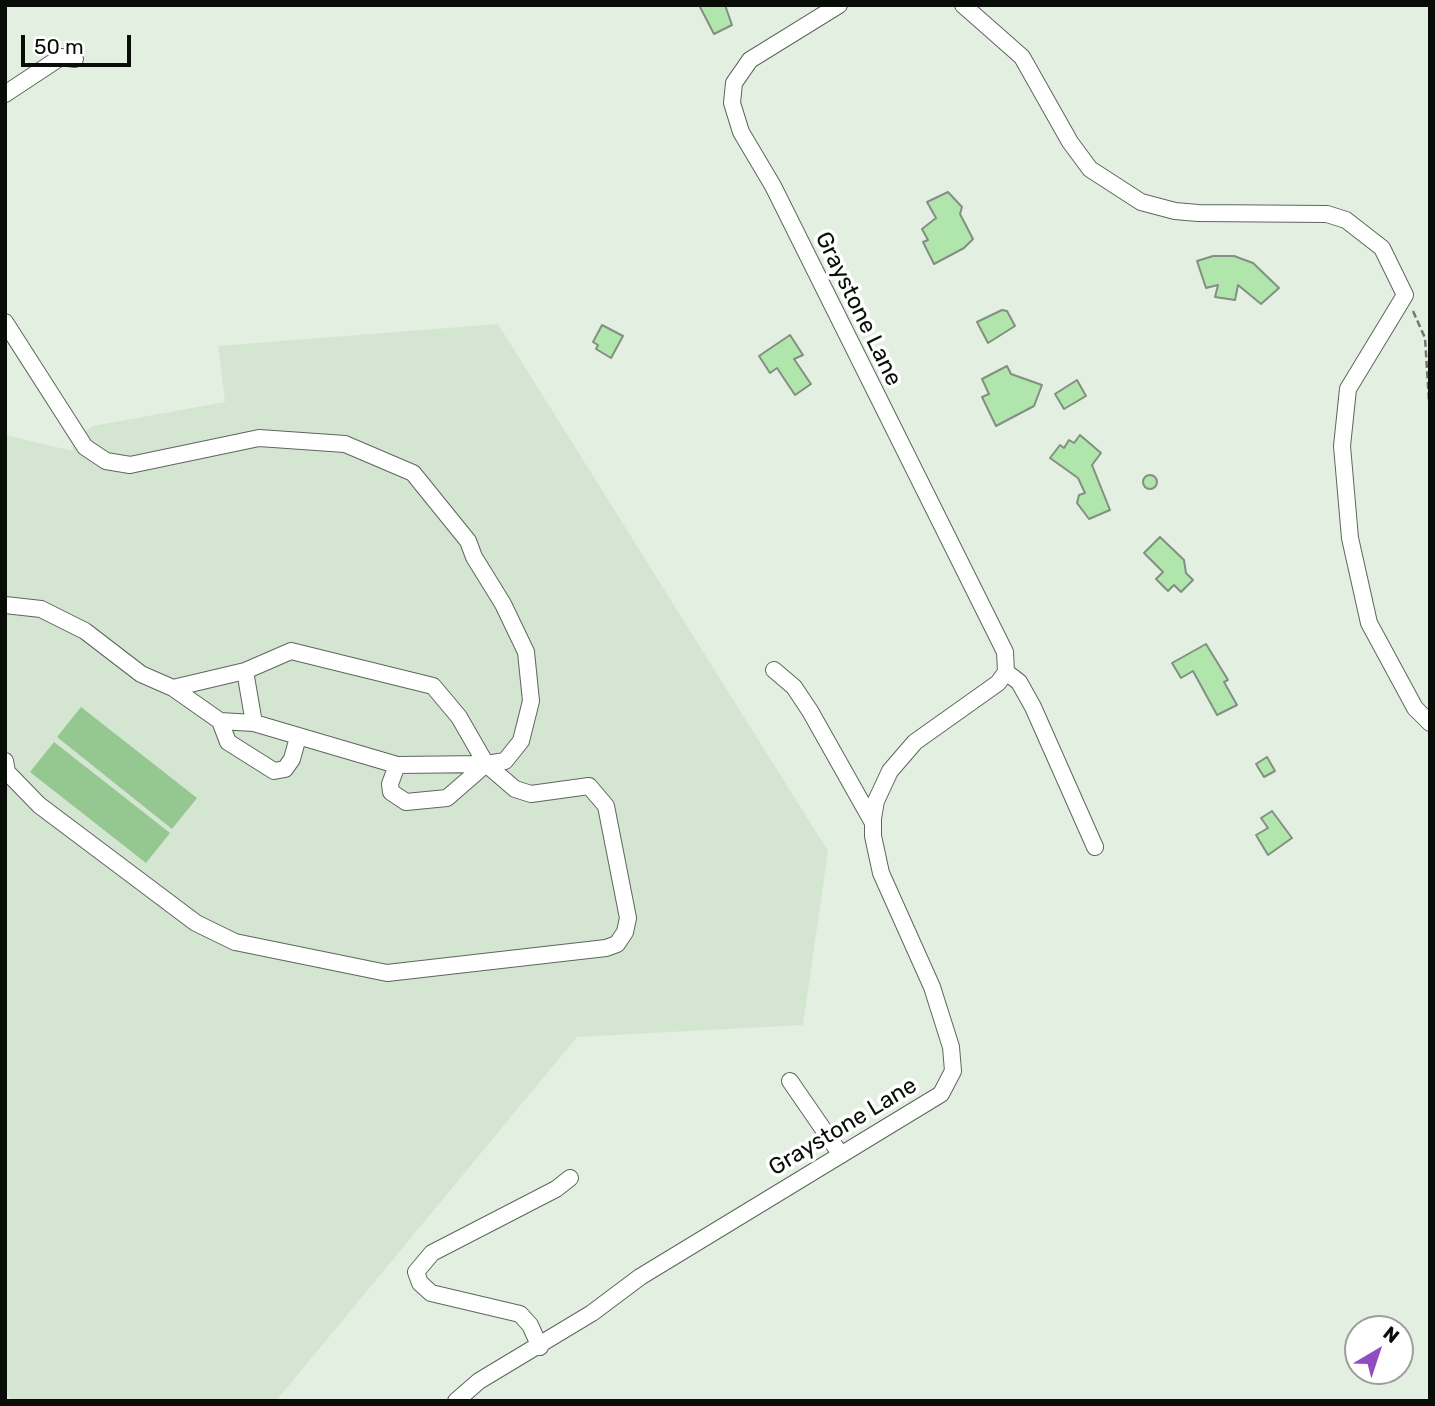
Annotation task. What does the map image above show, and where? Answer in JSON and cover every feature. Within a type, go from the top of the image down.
[{"type":"street","name":"Graystone Lane","points":[[456,1401],[480,1381],[540,1347],[640,1277],[941,1094],[953,1071],[951,1047],[932,987],[881,873],[872,821],[882,786],[902,756],[915,743],[998,684],[1006,672],[1005,652],[734,113],[731,94],[734,83],[750,60],[839,5]]},
{"type":"street","points":[[963,5],[1022,57],[1070,142],[1090,169],[1141,202],[1175,211],[1327,214],[1346,220],[1382,248],[1405,295],[1348,389],[1342,446],[1350,538],[1369,623],[1415,708],[1430,723]]},
{"type":"street","points":[[5,94],[61,57],[75,59]]},
{"type":"street","points":[[5,323],[79,436],[93,454],[106,461],[130,465],[259,438],[345,444],[413,473],[468,541],[526,652],[531,701],[522,741],[505,761],[486,764],[397,765],[254,723],[220,720],[173,688],[141,674],[85,631],[41,609],[5,605]]},
{"type":"street","points":[[5,761],[7,772],[39,805],[196,923],[235,942],[387,973],[606,948],[617,944],[625,932],[628,918],[606,806],[589,786],[531,794],[515,789],[486,764],[459,717],[433,687],[291,651],[245,671],[173,688]]},
{"type":"street","points":[[774,670],[794,687],[810,711],[872,821]]},
{"type":"street","points":[[245,671],[254,723]]},
{"type":"street","name":"Graystone Lane","points":[[1006,672],[1019,682],[1033,707],[1095,847]]},
{"type":"street","points":[[220,720],[228,742],[274,771],[285,769],[292,760],[298,737]]},
{"type":"street","points":[[397,765],[390,784],[391,792],[406,802],[447,798],[486,764]]},
{"type":"street","points":[[790,1081],[841,1155]]},
{"type":"street","points":[[540,1347],[528,1321],[520,1314],[431,1293],[420,1283],[416,1272],[432,1252],[556,1189],[570,1178]]},
{"type":"path","points":[[1405,295],[1425,338],[1430,417]]},
{"type":"shaded area","points":[[498,324],[828,851],[803,1025],[577,1037],[276,1401],[13,1401],[5,1393],[5,435],[73,451],[72,441],[93,426],[225,402],[218,346]]},
{"type":"shaded area","points":[[81,707],[197,798],[172,829],[57,737]]},
{"type":"shaded area","points":[[54,742],[170,833],[146,863],[30,772]]},
{"type":"building","points":[[699,5],[725,5],[732,25],[714,34]]},
{"type":"building","points":[[948,192],[962,207],[960,214],[973,239],[964,248],[934,264],[923,242],[928,240],[922,229],[936,218],[927,202]]},
{"type":"building","points":[[1213,256],[1234,256],[1253,263],[1279,288],[1261,304],[1238,285],[1235,300],[1215,297],[1218,285],[1206,288],[1197,261]]},
{"type":"building","points":[[1002,310],[1007,311],[1015,326],[988,343],[977,322]]},
{"type":"building","points":[[602,325],[623,336],[611,358],[596,349],[598,345],[593,342]]},
{"type":"building","points":[[790,335],[803,355],[794,359],[811,384],[795,395],[777,368],[770,373],[759,356]]},
{"type":"building","points":[[1007,366],[1011,374],[1042,385],[1034,406],[996,426],[982,397],[989,394],[982,379]]},
{"type":"building","points":[[1077,380],[1086,396],[1064,409],[1055,394]]},
{"type":"building","points":[[1080,435],[1101,453],[1092,465],[1110,510],[1089,519],[1077,503],[1079,495],[1085,493],[1078,478],[1050,458],[1060,445],[1064,448],[1069,440],[1074,443]]},
{"type":"building","points":[[1147,475],[1153,475],[1157,482],[1153,489],[1147,489],[1143,485],[1143,479]]},
{"type":"building","points":[[1160,537],[1184,560],[1186,573],[1193,580],[1181,592],[1174,585],[1168,591],[1156,579],[1163,572],[1144,553]]},
{"type":"building","points":[[1206,644],[1228,680],[1224,682],[1237,705],[1217,715],[1193,671],[1181,678],[1172,663]]},
{"type":"building","points":[[1267,757],[1275,771],[1264,777],[1256,764]]},
{"type":"building","points":[[1272,811],[1292,838],[1268,855],[1256,835],[1268,828],[1261,818]]}]
